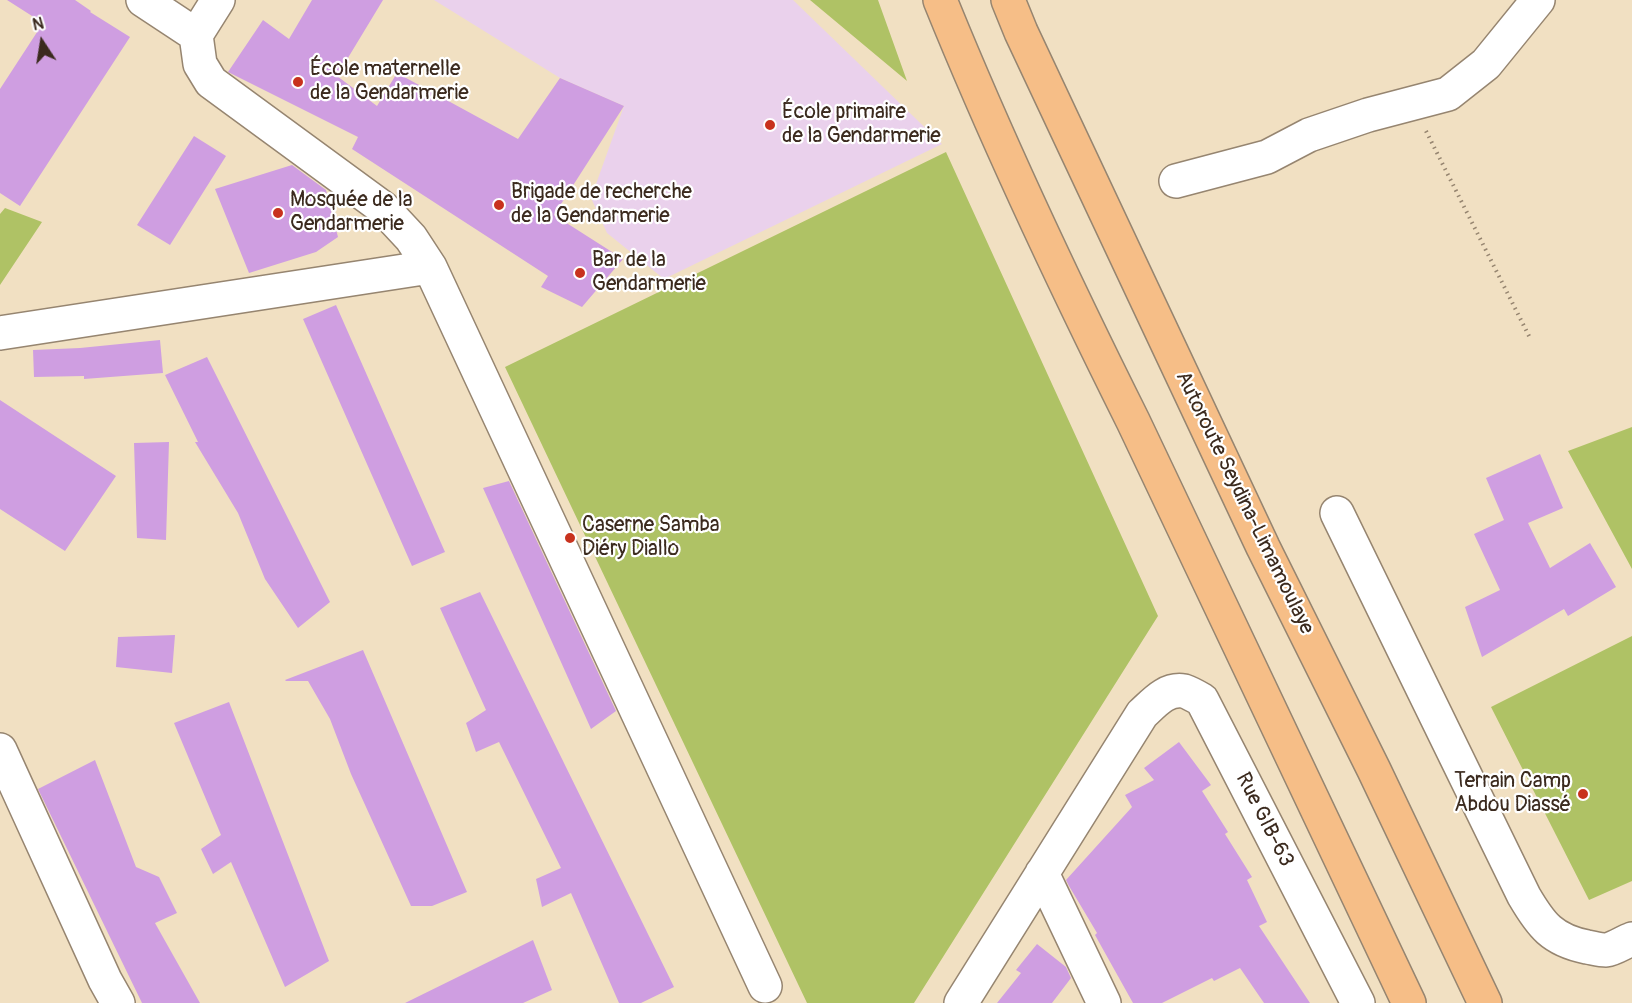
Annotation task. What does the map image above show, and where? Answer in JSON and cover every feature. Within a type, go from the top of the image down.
[{"type":"highway","points":[[940,0],[1042,234],[1409,1003]]},
{"type":"highway","name":"Autoroute Seydina-Limamoulaye","points":[[1008,0],[1263,547],[1374,770],[1485,1003]]},
{"type":"street","points":[[143,0],[196,35]]},
{"type":"street","points":[[218,0],[196,35],[200,64],[211,82],[383,208],[411,238],[429,267],[765,986]]},
{"type":"street","points":[[1176,181],[1267,156],[1310,135],[1368,115],[1448,94],[1486,64],[1538,0]]},
{"type":"street","points":[[0,333],[429,267]]},
{"type":"street","points":[[1337,513],[1524,896],[1538,920],[1551,932],[1574,944],[1606,950],[1629,949]]},
{"type":"street","name":"Rue GIB-63","points":[[961,1003],[1143,714],[1166,693],[1185,692],[1202,700],[1358,1003]]},
{"type":"street","points":[[0,750],[105,980],[118,1003]]},
{"type":"street","points":[[1042,873],[1104,1003]]},
{"type":"path","points":[[1412,103],[1531,340]]},
{"type":"shaded area","name":"École primaire de la Gendarmerie","points":[[434,0],[793,0],[942,144],[664,279],[607,233],[591,198],[624,106],[560,78]]},
{"type":"green space","points":[[810,0],[878,0],[907,81]]},
{"type":"green space","points":[[946,152],[1158,616],[914,1003],[807,1003],[505,367]]},
{"type":"green space","points":[[5,208],[42,222],[0,285],[0,214]]},
{"type":"green space","points":[[1632,427],[1632,569],[1568,451]]},
{"type":"green space","name":"Terrain Camp Abdou Diassé","points":[[1632,636],[1632,881],[1589,900],[1491,707]]},
{"type":"building","points":[[7,0],[75,0],[130,37],[20,206],[0,193],[0,89],[43,23]]},
{"type":"building","name":"Brigade de recherche de la Gendarmerie","points":[[312,0],[383,0],[337,76],[377,106],[397,73],[518,139],[560,78],[624,106],[554,215],[623,259],[582,307],[541,287],[548,276],[352,149],[358,137],[228,72],[263,20],[289,39]]},
{"type":"building","points":[[194,136],[226,156],[170,245],[137,225]]},
{"type":"building","name":"Mosquée de la Gendarmerie","points":[[292,165],[326,190],[338,237],[316,252],[249,273],[215,189]]},
{"type":"building","points":[[336,305],[445,552],[412,566],[303,319]]},
{"type":"building","points":[[160,340],[163,373],[84,379],[84,376],[34,377],[33,350]]},
{"type":"building","points":[[207,357],[330,602],[298,628],[265,579],[238,513],[195,442],[198,442],[165,375]]},
{"type":"building","points":[[0,400],[116,476],[65,551],[0,509]]},
{"type":"building","points":[[169,442],[166,540],[137,538],[134,443]]},
{"type":"building","points":[[1540,454],[1563,508],[1528,523],[1550,568],[1590,543],[1616,587],[1568,616],[1564,609],[1482,657],[1465,607],[1500,590],[1474,534],[1504,520],[1486,478]]},
{"type":"building","points":[[509,481],[616,711],[591,729],[483,488]]},
{"type":"building","points":[[480,592],[674,987],[641,1003],[619,1003],[571,893],[542,907],[536,879],[561,868],[499,742],[476,752],[466,723],[486,710],[440,608]]},
{"type":"building","points":[[175,635],[172,673],[116,667],[118,637]]},
{"type":"building","points":[[363,650],[467,892],[432,906],[411,906],[351,774],[330,719],[308,681],[285,680]]},
{"type":"building","points":[[229,702],[329,961],[285,987],[231,862],[213,874],[201,849],[221,835],[174,723]]},
{"type":"building","points":[[1179,742],[1211,785],[1202,791],[1228,832],[1225,834],[1252,877],[1247,880],[1267,922],[1259,926],[1310,1003],[1264,1003],[1240,968],[1214,981],[1212,978],[1162,1003],[1133,1003],[1095,935],[1097,933],[1069,886],[1066,880],[1132,807],[1125,795],[1154,780],[1144,768]]},
{"type":"building","points":[[95,760],[136,867],[159,877],[177,913],[155,923],[200,1003],[142,1003],[38,789]]},
{"type":"building","points":[[533,940],[552,990],[523,1003],[405,1003]]},
{"type":"building","points":[[1037,944],[1066,967],[1071,978],[1052,1003],[997,1003],[1021,973],[1016,970]]},
{"type":"place","name":"École maternelle de la Gendarmerie","points":[[298,82]]},
{"type":"place","name":"École primaire de la Gendarmerie","points":[[770,125]]},
{"type":"place","name":"Brigade de recherche de la Gendarmerie","points":[[499,205]]},
{"type":"place","name":"Mosquée de la Gendarmerie","points":[[278,213]]},
{"type":"place","name":"Bar de la Gendarmerie","points":[[580,273]]},
{"type":"place","name":"Caserne Samba Diéry Diallo","points":[[570,538]]},
{"type":"place","name":"Terrain Camp Abdou Diassé","points":[[1583,794]]}]
